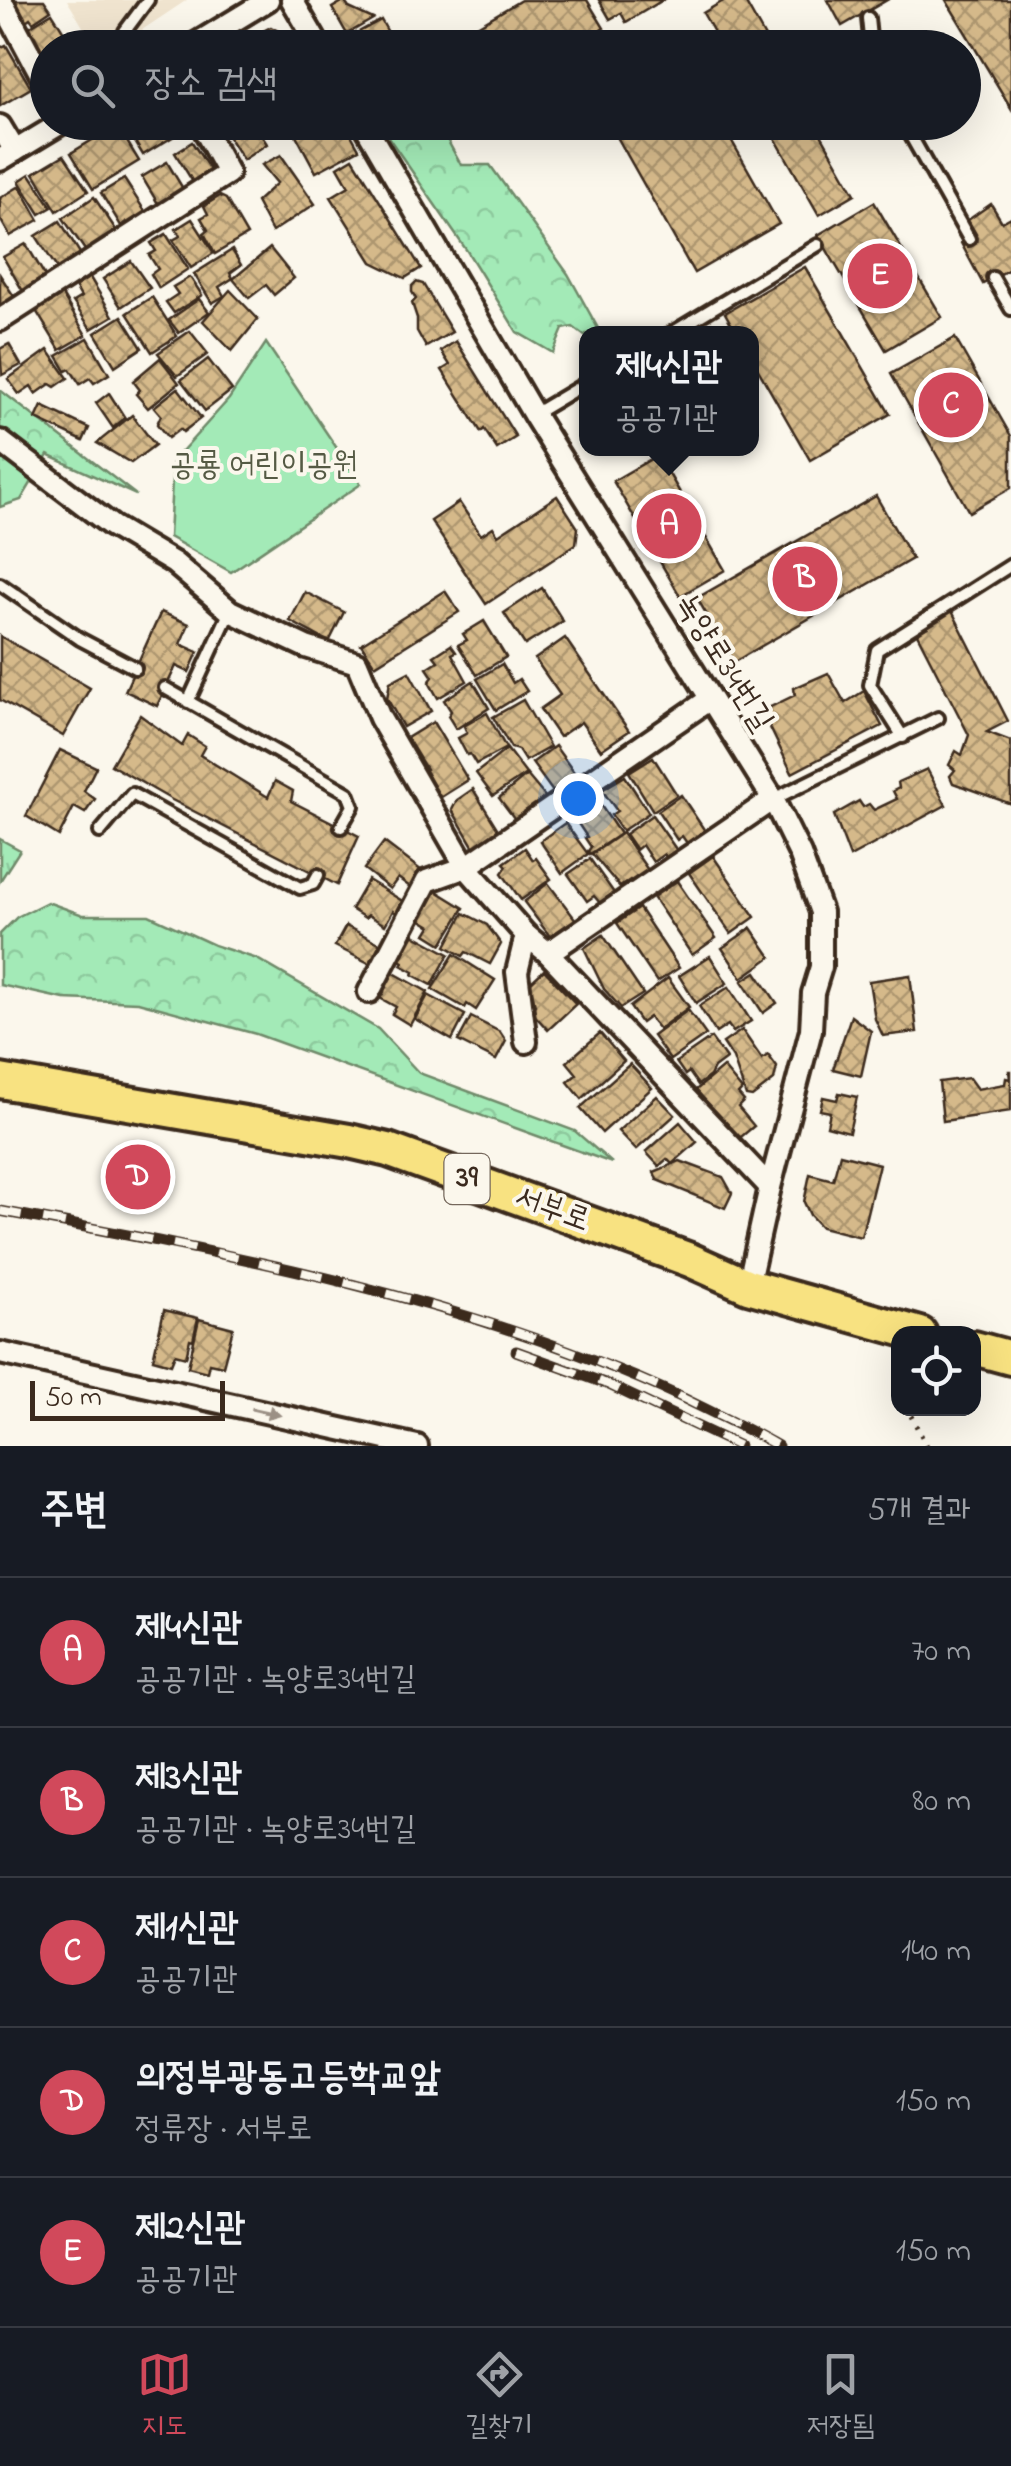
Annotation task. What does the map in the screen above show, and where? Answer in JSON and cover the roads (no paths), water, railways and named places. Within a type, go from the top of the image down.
[{"type":"main road","name":"서부로","points":[[0,1080],[388,1150],[690,1260],[748,1286],[891,1326]]},
{"type":"main road","points":[[981,1350],[1011,1358]]},
{"type":"street","points":[[1,0],[30,54]]},
{"type":"street","points":[[219,30],[268,0]]},
{"type":"street","points":[[292,0],[310,30]]},
{"type":"street","points":[[0,126],[8,156],[34,140]]},
{"type":"street","points":[[0,320],[228,173],[210,140]]},
{"type":"street","name":"녹양로34번길","points":[[374,140],[534,415],[773,799],[800,854],[821,912],[821,967],[813,993],[811,1030],[748,1286]]},
{"type":"street","points":[[0,440],[112,526],[174,562],[230,612],[306,647],[356,664],[380,718],[466,867],[526,935],[548,952],[770,1187]]},
{"type":"street","points":[[369,992],[426,881],[466,867],[710,699]]},
{"type":"street","points":[[548,952],[773,799]]},
{"type":"street","points":[[526,935],[517,972],[526,1042]]},
{"type":"street","points":[[0,1353],[417,1446]]},
{"type":"lane","points":[[126,30],[148,0]]},
{"type":"lane","points":[[868,18],[869,30]]},
{"type":"lane","points":[[912,140],[968,238]]},
{"type":"lane","points":[[683,326],[818,245]]},
{"type":"lane","points":[[993,278],[1011,309]]},
{"type":"lane","points":[[534,415],[579,387]]},
{"type":"lane","points":[[903,737],[870,685],[876,650],[1011,565]]},
{"type":"lane","points":[[0,584],[80,640],[135,668]]},
{"type":"lane","points":[[188,702],[230,612]]},
{"type":"lane","points":[[166,688],[348,793],[353,806],[341,827]]},
{"type":"lane","points":[[773,799],[938,718]]},
{"type":"lane","points":[[100,832],[132,794],[300,888],[313,884],[318,875]]},
{"type":"railway","points":[[0,1211],[261,1263],[434,1306],[601,1363],[683,1398],[778,1446]]},
{"type":"railway","points":[[516,1351],[607,1384],[739,1446]]},
{"type":"place","name":"제2신관","points":[[880,276]]},
{"type":"place","name":"제1신관","points":[[951,405]]},
{"type":"place","name":"제4신관","points":[[669,526]]},
{"type":"place","name":"제3신관","points":[[805,579]]},
{"type":"place","name":"의정부광동고등학교앞","points":[[138,1177]]},
{"type":"park label","name":"공룡 어린이공원","points":[[264,466]]}]
